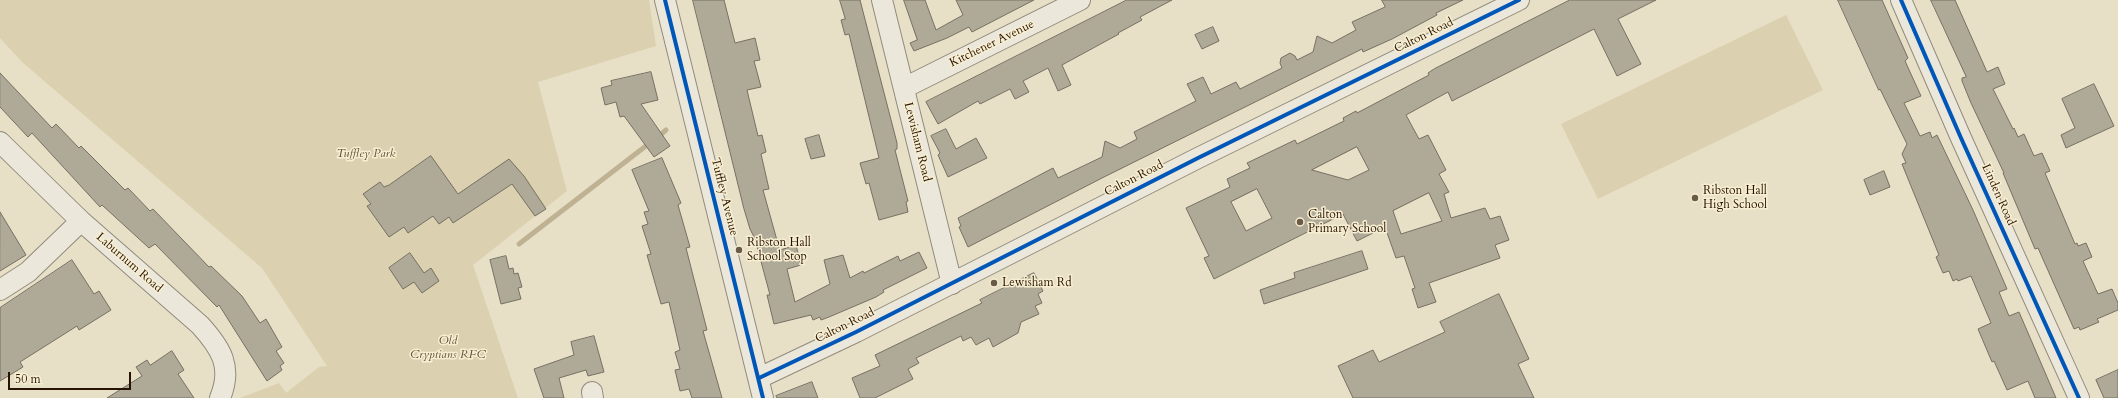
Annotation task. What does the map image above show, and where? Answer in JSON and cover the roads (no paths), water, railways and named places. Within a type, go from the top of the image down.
[{"type":"street","name":"Tuffley Avenue","points":[[665,0],[763,398]]},
{"type":"street","name":"Lewisham Road","points":[[882,0],[952,284]]},
{"type":"street","name":"Kitchener Avenue","points":[[904,88],[1080,0]]},
{"type":"street","name":"Calton Road","points":[[759,378],[952,284],[1191,161],[1519,0]]},
{"type":"street","name":"Linden Road","points":[[1901,0],[1964,145],[2079,398]]},
{"type":"street","name":"Laburnum Road","points":[[0,142],[81,221],[200,325],[214,340],[224,356],[226,379],[220,398]]},
{"type":"street","points":[[0,290],[28,272],[81,221]]},
{"type":"waterway","points":[[658,137],[666,130]]},
{"type":"waterway","points":[[519,244],[651,142]]},
{"type":"place","name":"Ribston Hall High School","points":[[1695,198]]},
{"type":"place","name":"Calton Primary School","points":[[1300,222]]},
{"type":"place","name":"Ribston Hall School Stop","points":[[739,250]]},
{"type":"place","name":"Lewisham Rd","points":[[994,283]]},
{"type":"park label","name":"Tuffley Park","points":[[366,154]]},
{"type":"park label","name":"Old Cryptians RFC","points":[[448,348]]}]
